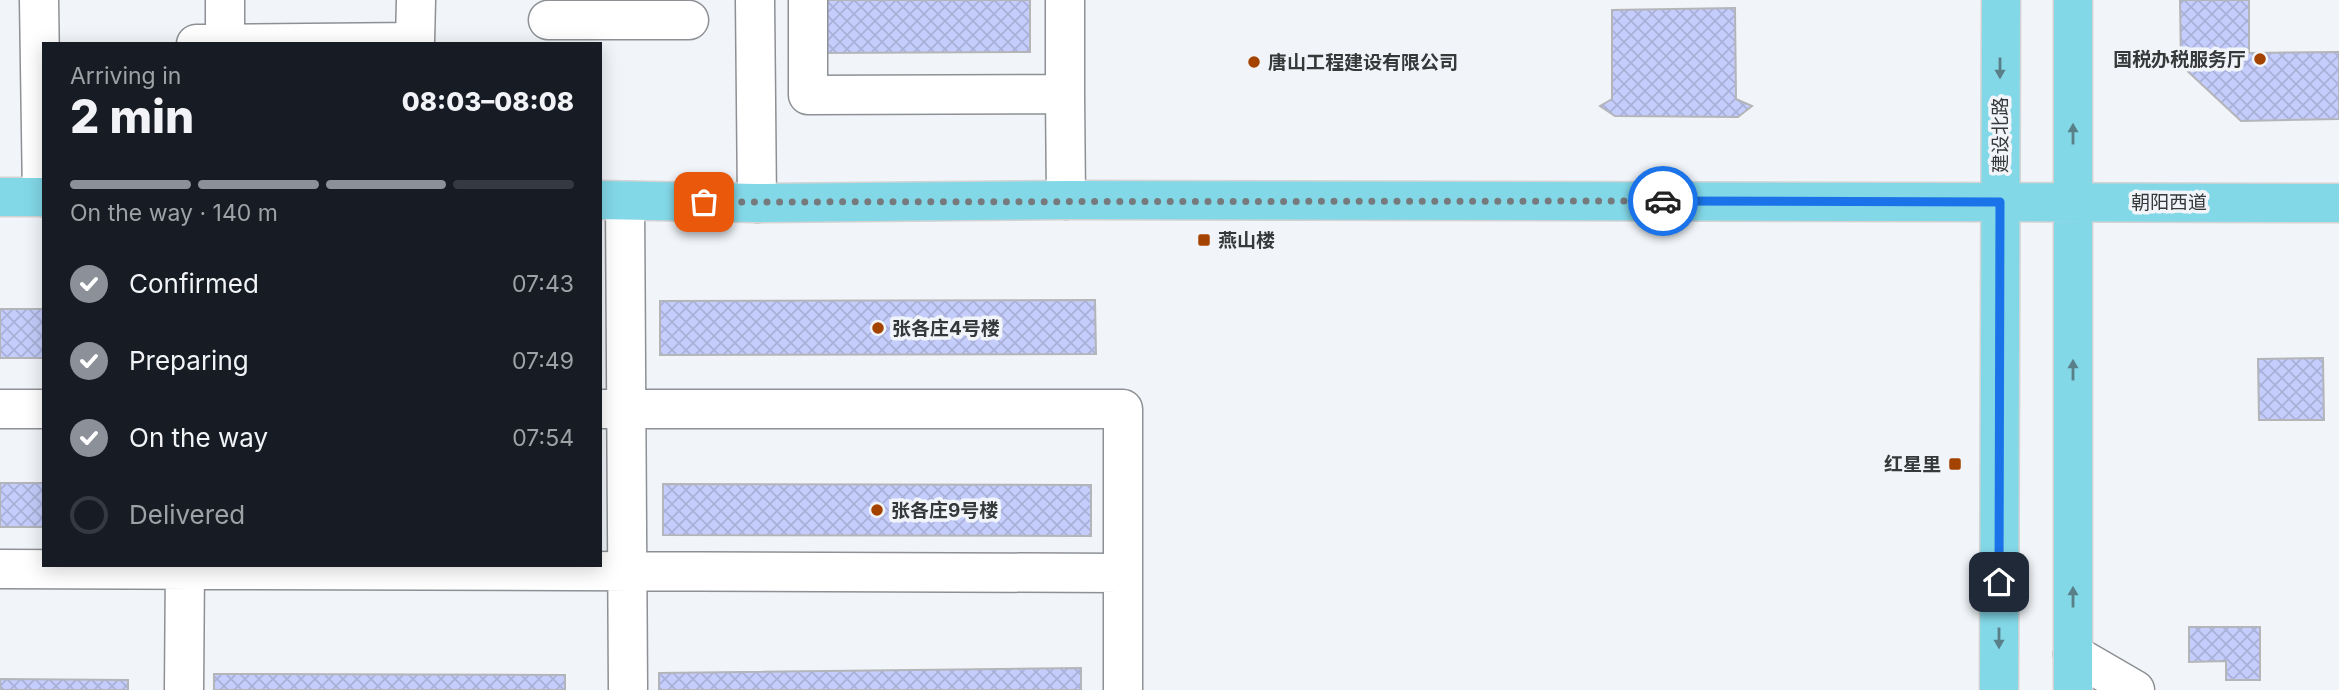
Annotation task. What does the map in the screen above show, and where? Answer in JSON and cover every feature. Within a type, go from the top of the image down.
[{"type":"main road","name":"建设北路","points":[[1999,690],[2001,0]]},
{"type":"main road","points":[[2073,0],[2073,672]]},
{"type":"main road","points":[[0,197],[42,197]]},
{"type":"main road","name":"朝阳西道","points":[[613,201],[2339,202]]},
{"type":"street","points":[[39,0],[42,148]]},
{"type":"street","points":[[210,42],[225,0]]},
{"type":"street","points":[[415,42],[416,0]]},
{"type":"street","points":[[755,0],[757,203]]},
{"type":"street","points":[[808,0],[808,95],[1065,94]]},
{"type":"street","points":[[1065,0],[1066,200]]},
{"type":"street","points":[[548,21],[689,20]]},
{"type":"street","points":[[613,201],[614,409],[628,572],[628,690]]},
{"type":"street","points":[[0,408],[42,409]]},
{"type":"street","points":[[614,409],[1124,408],[1123,690]]},
{"type":"street","points":[[184,690],[185,568]]},
{"type":"street","points":[[0,569],[1123,573]]},
{"type":"street","points":[[2073,672],[2136,690]]},
{"type":"building","points":[[822,0],[1030,0],[1030,52],[822,53]]},
{"type":"building","name":"国税办税服务厅","points":[[2180,0],[2249,0],[2249,53],[2339,52],[2339,119],[2241,121],[2181,65]]},
{"type":"building","points":[[1735,8],[1736,99],[1752,106],[1738,117],[1615,116],[1600,106],[1612,99],[1612,10]]},
{"type":"building","name":"张各庄4号楼","points":[[1095,300],[1096,354],[660,355],[660,301]]},
{"type":"building","points":[[0,309],[42,309],[42,358],[0,358]]},
{"type":"building","points":[[2323,358],[2324,420],[2259,420],[2258,359]]},
{"type":"building","points":[[0,483],[42,483],[42,527],[0,527]]},
{"type":"building","name":"张各庄9号楼","points":[[663,484],[1091,485],[1091,536],[663,535]]},
{"type":"building","points":[[2189,627],[2260,627],[2260,680],[2226,680],[2226,661],[2189,662]]},
{"type":"building","points":[[1081,668],[1081,690],[659,690],[659,673]]},
{"type":"building","points":[[214,674],[565,675],[565,690],[214,690]]},
{"type":"building","points":[[0,679],[128,680],[128,690],[0,690]]},
{"type":"way so far","points":[[704,202],[1663,201]]},
{"type":"place","name":"国税办税服务厅","points":[[2260,59]]},
{"type":"place","name":"唐山工程建设有限公司","points":[[1254,62]]},
{"type":"place","name":"燕山楼","points":[[1204,240]]},
{"type":"place","name":"张各庄4号楼","points":[[878,328]]},
{"type":"place","name":"红星里","points":[[1955,464]]},
{"type":"place","name":"张各庄9号楼","points":[[877,510]]},
{"type":"route","points":[[1663,201],[2000,202],[1999,582]]}]
